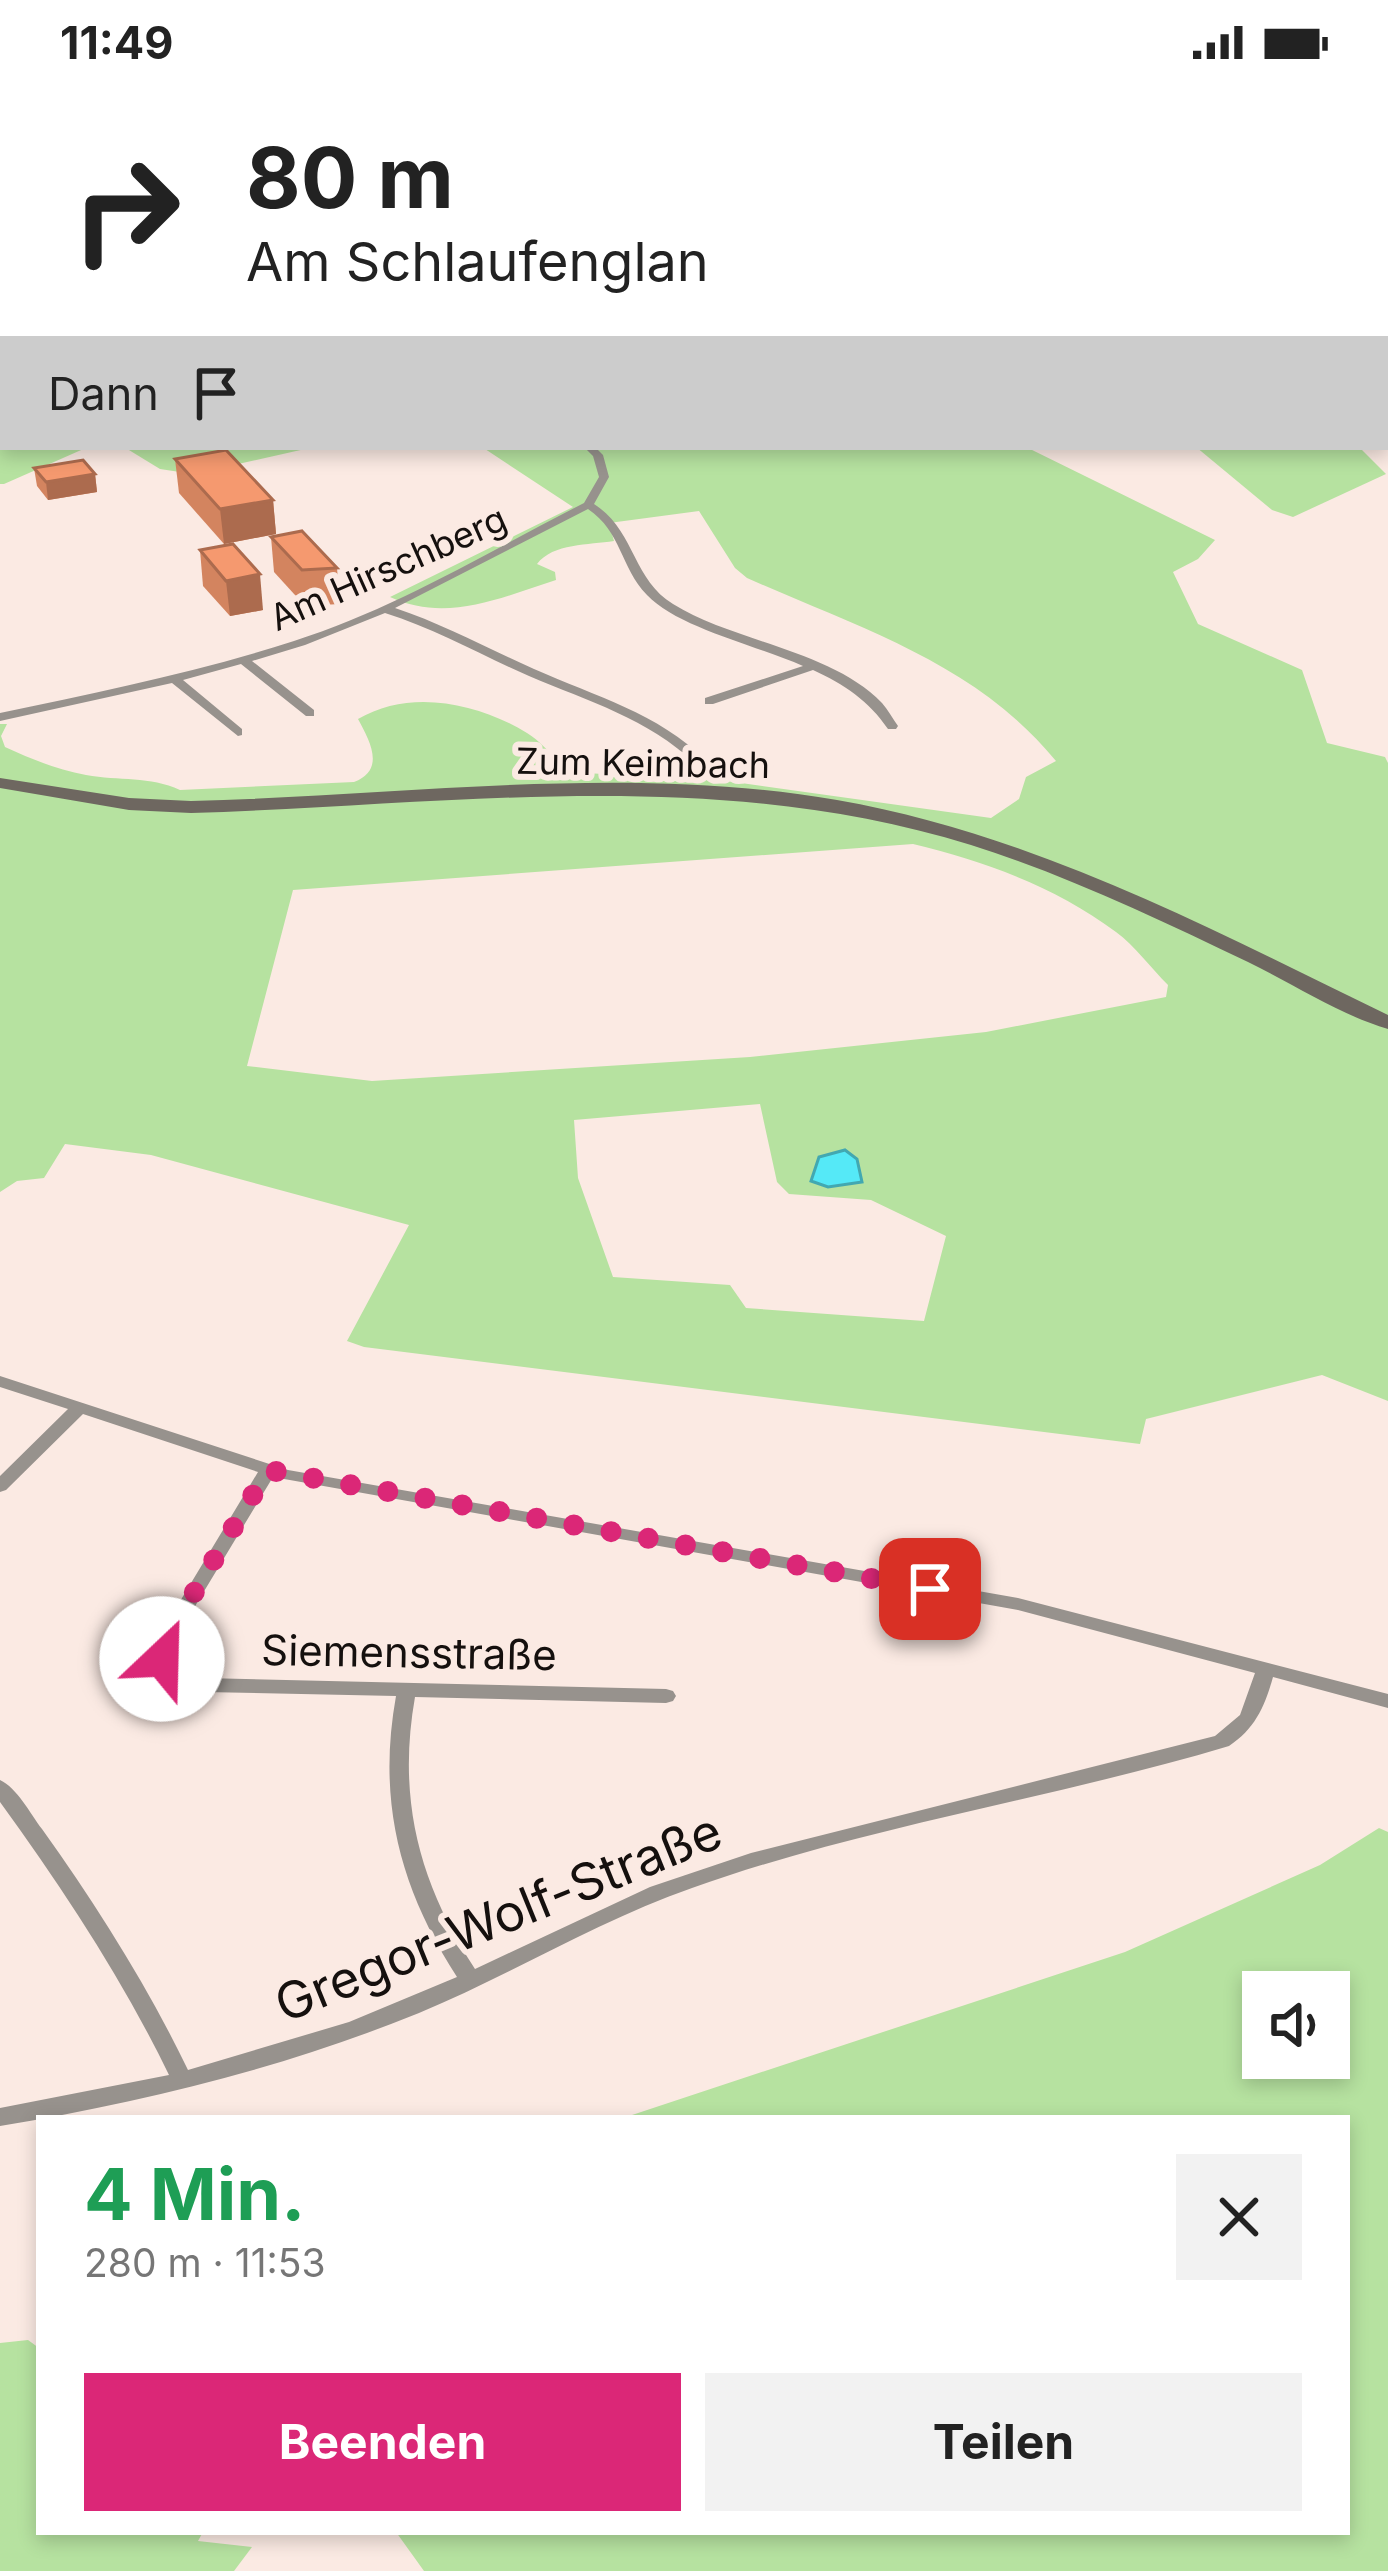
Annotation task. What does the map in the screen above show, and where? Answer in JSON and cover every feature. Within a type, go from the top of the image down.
[{"type":"street","points":[[592,450],[604,477],[588,505],[614,521],[637,581],[651,595],[687,616],[814,666],[856,690],[884,712],[892,726]]},
{"type":"street","name":"Am Hirschberg","points":[[0,717],[244,660],[385,609],[588,505]]},
{"type":"street","points":[[385,609],[433,624],[671,734],[703,764]]},
{"type":"street","points":[[244,660],[310,712]]},
{"type":"street","points":[[709,701],[814,666]]},
{"type":"street","points":[[174,679],[238,732]]},
{"type":"street","name":"Zum Keimbach","points":[[0,783],[106,801],[191,807],[654,789],[838,806],[1008,851],[1131,901],[1381,1020]]},
{"type":"street","points":[[0,1381],[268,1470],[1018,1604],[1388,1701]]},
{"type":"street","points":[[0,1486],[77,1409]]},
{"type":"street","name":"Siemensstraße","points":[[268,1470],[162,1646],[162,1659],[182,1678],[204,1684],[666,1696]]},
{"type":"street","name":"Gregor-Wolf-Straße","points":[[0,2117],[120,2098],[343,2033],[471,1981],[609,1911],[786,1851],[1222,1742],[1241,1730],[1253,1713],[1265,1670]]},
{"type":"street","points":[[407,1689],[400,1719],[396,1794],[404,1846],[452,1954],[471,1981]]},
{"type":"street","points":[[0,1787],[98,1922],[160,2031],[183,2082]]},
{"type":"green space","points":[[0,450],[81,450],[4,484],[0,484]]},
{"type":"green space","points":[[129,450],[301,450],[193,474],[160,469]]},
{"type":"green space","points":[[487,450],[1032,450],[1215,540],[1198,559],[1173,572],[1198,624],[1302,670],[1327,743],[1385,757],[1388,763],[1388,1401],[1322,1375],[1146,1419],[1140,1444],[364,1347],[347,1341],[409,1225],[151,1155],[65,1144],[44,1178],[17,1181],[0,1192],[0,724],[7,724],[1,736],[5,747],[45,764],[180,790],[354,782],[364,777],[372,763],[358,719],[378,709],[421,702],[466,707],[508,723],[538,741],[568,772],[727,781],[991,818],[1019,799],[1026,777],[1056,761],[1024,727],[953,673],[873,632],[747,578],[735,568],[699,511],[609,523],[614,541],[562,549],[537,564],[555,572],[556,580],[494,600],[432,608],[390,597],[573,507]],"holes":[[[913,844],[1019,878],[1093,916],[1130,944],[1168,985],[1166,997],[986,1032],[750,1057],[372,1081],[247,1066],[293,890]],[[760,1104],[777,1182],[789,1194],[871,1200],[946,1236],[924,1321],[746,1308],[730,1285],[613,1277],[578,1178],[574,1120]]]},
{"type":"green space","points":[[1200,450],[1362,450],[1386,474],[1293,517],[1272,510]]},
{"type":"green space","points":[[1379,1828],[1388,1832],[1388,2571],[424,2571],[398,2535],[1350,2535],[1350,2115],[632,2115],[1125,1952],[1320,1865]]},
{"type":"green space","points":[[28,2340],[36,2346],[36,2535],[201,2535],[198,2541],[252,2547],[234,2571],[0,2571],[0,2343]]},
{"type":"water","points":[[845,1150],[857,1159],[862,1182],[828,1187],[811,1181],[819,1157]]},
{"type":"building","points":[[226,450],[273,500],[220,509],[175,459]]},
{"type":"building","points":[[83,460],[95,474],[46,482],[34,468]]},
{"type":"building","points":[[302,531],[337,568],[302,570],[271,537]]},
{"type":"building","points":[[233,544],[260,574],[226,581],[200,550]]},
{"type":"route","points":[[162,1659],[162,1646],[268,1470],[930,1589]]}]
